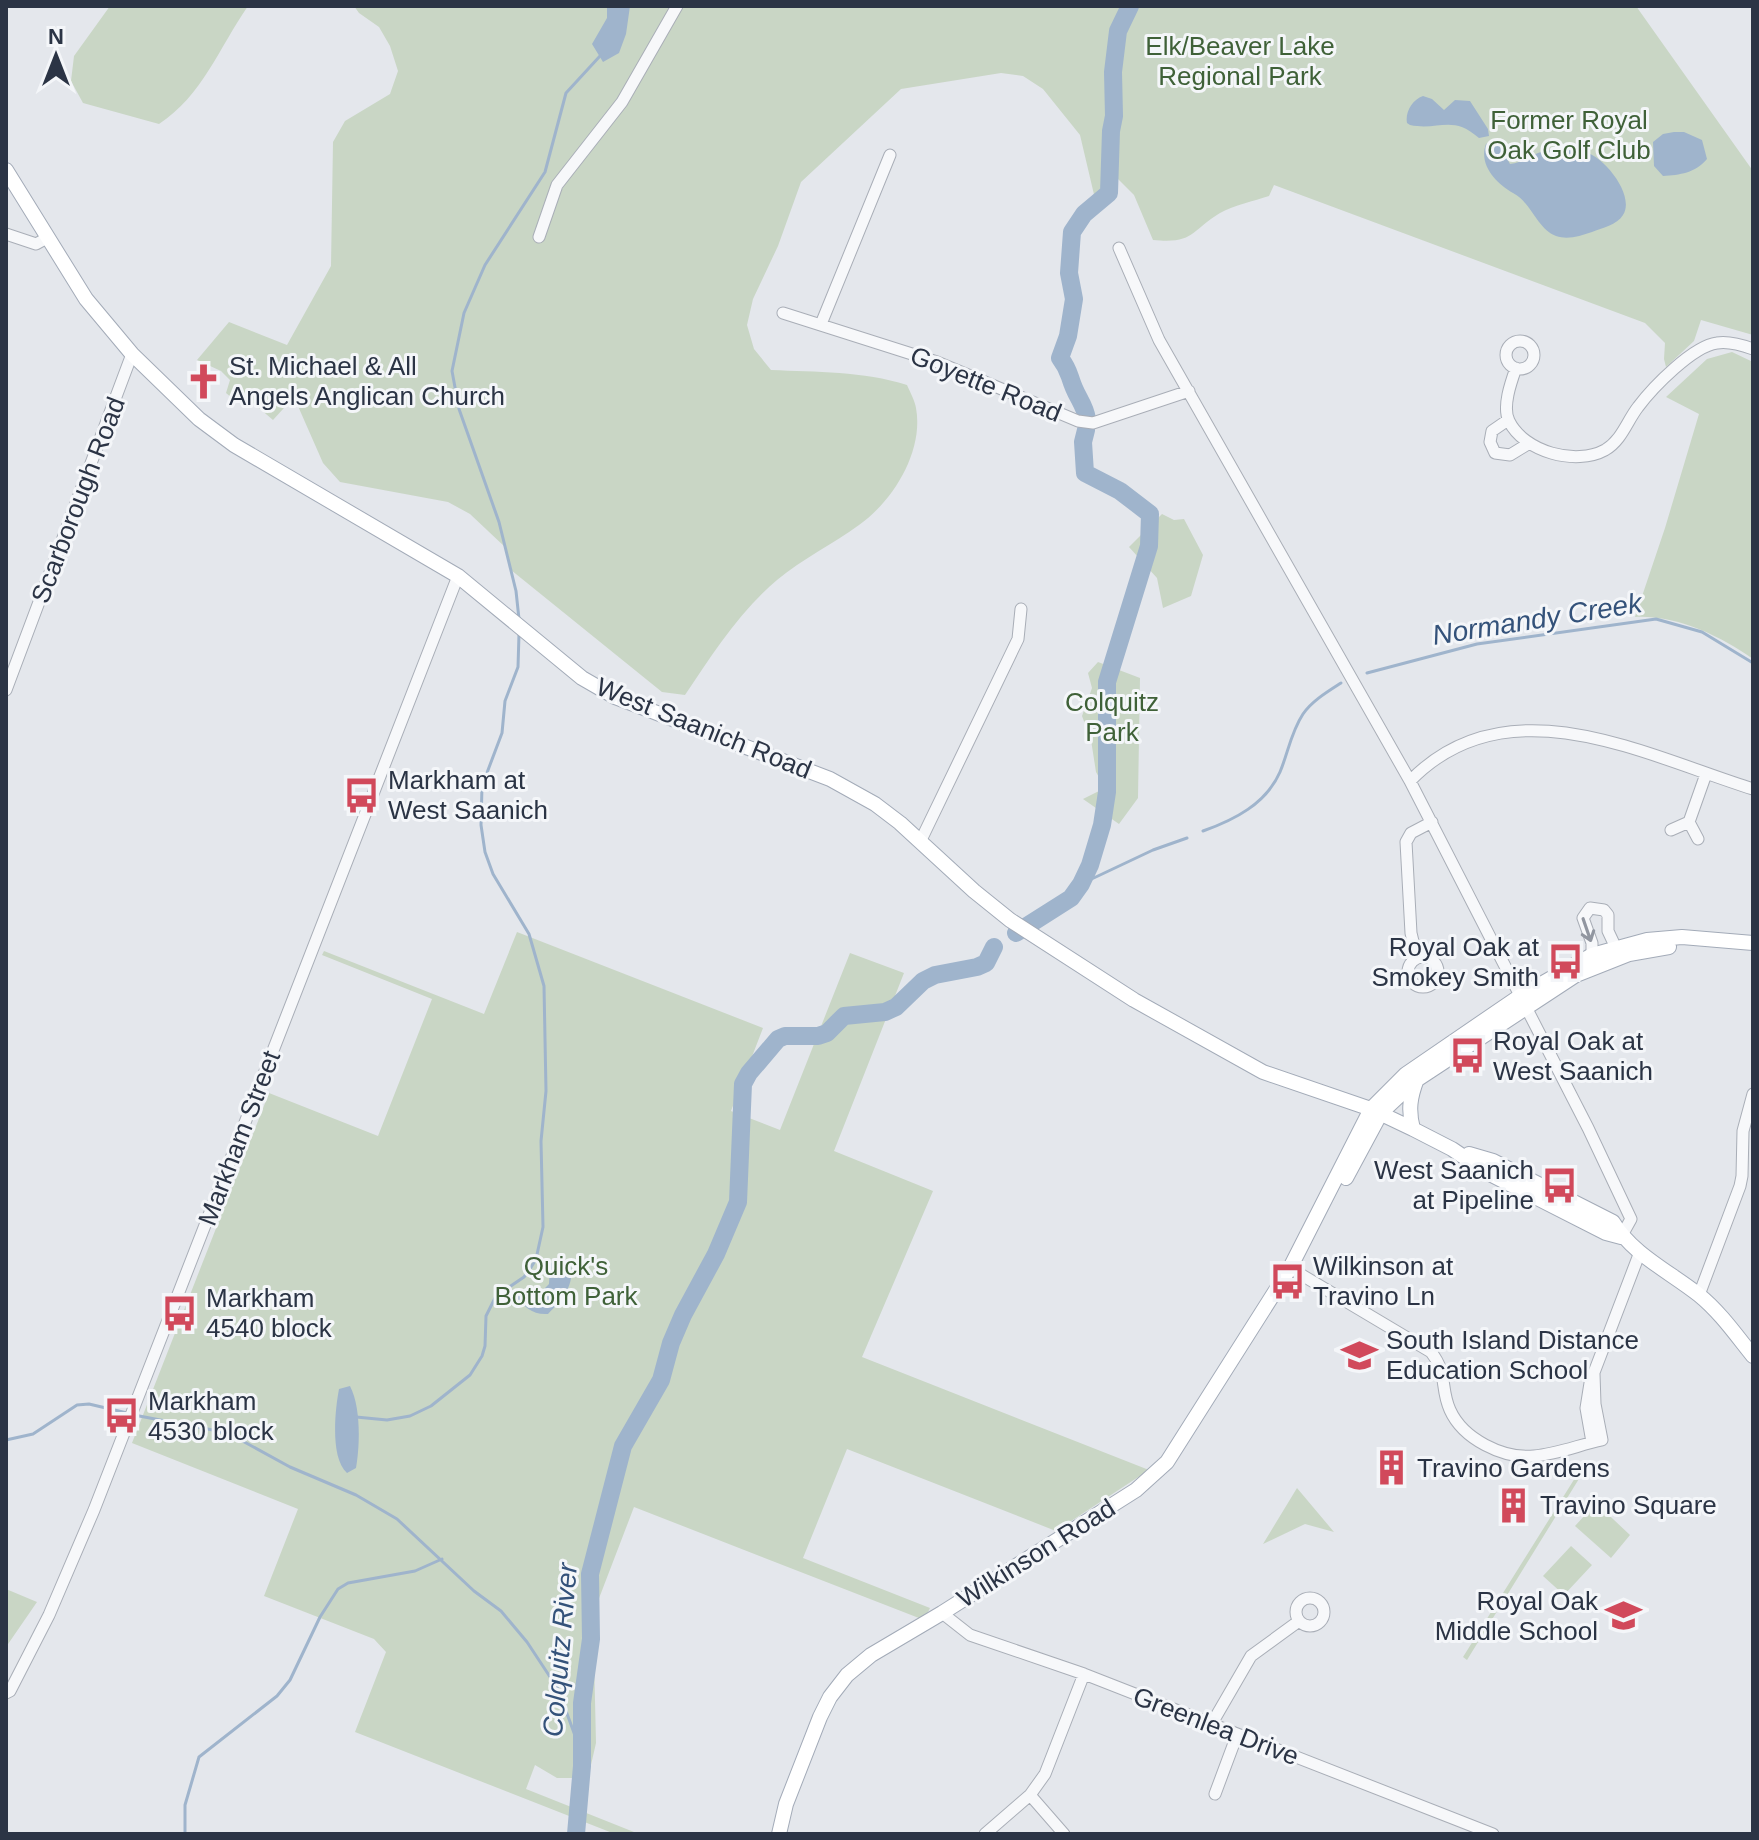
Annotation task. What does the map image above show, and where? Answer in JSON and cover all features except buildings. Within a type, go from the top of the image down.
[{"type":"main road","name":"West Saanich Road","points":[[6,170],[86,299],[132,354],[199,419],[234,445],[458,576],[582,678],[615,697],[830,779],[875,804],[921,840],[974,891],[1010,920],[1103,982],[1263,1072],[1376,1111],[1452,1149],[1493,1161],[1611,1221],[1621,1237],[1699,1295],[1720,1315],[1753,1356]]},
{"type":"main road","points":[[1376,1111],[1406,1074],[1592,955],[1647,940],[1682,937],[1753,943]]},
{"type":"main road","points":[[1376,1111],[1523,1001],[1602,963],[1629,954],[1670,947],[1708,946],[1753,952]]},
{"type":"main road","points":[[1413,1129],[1409,1107],[1417,1079]]},
{"type":"main road","name":"Wilkinson Road","points":[[779,1834],[786,1804],[830,1697],[847,1675],[871,1655],[1136,1490],[1167,1462],[1290,1267],[1376,1111]]},
{"type":"street","points":[[539,237],[557,185],[622,102],[677,6]]},
{"type":"street","points":[[821,324],[890,155]]},
{"type":"street","points":[[6,234],[36,244],[47,238]]},
{"type":"street","points":[[1119,248],[1159,340],[1410,781],[1588,1128],[1631,1219],[1621,1237]]},
{"type":"street","name":"Goyette Road","points":[[783,313],[937,362],[1078,421],[1093,423],[1189,391]]},
{"type":"street","points":[[1516,368],[1507,405],[1508,420],[1528,444],[1568,455],[1589,455],[1604,451],[1616,442],[1637,407],[1651,391],[1704,346],[1721,342],[1753,349]]},
{"type":"street","name":"Scarborough Road","points":[[6,690],[132,354]]},
{"type":"street","points":[[1508,420],[1492,431],[1490,442],[1495,453],[1510,455],[1528,444]]},
{"type":"street","name":"Markham Street","points":[[6,1693],[10,1691],[49,1615],[94,1510],[458,576]]},
{"type":"street","points":[[921,840],[1018,639],[1021,609]]},
{"type":"street","points":[[1410,781],[1428,763],[1468,740],[1523,731],[1578,734],[1612,740],[1753,789]]},
{"type":"street","points":[[1671,830],[1689,822],[1706,774]]},
{"type":"street","points":[[1417,958],[1411,933],[1406,842],[1411,833],[1432,822]]},
{"type":"street","points":[[1689,822],[1698,839]]},
{"type":"street","points":[[1592,955],[1592,943],[1583,925],[1583,918],[1590,908],[1604,910],[1608,915],[1608,931],[1616,948]]},
{"type":"street","points":[[1699,1295],[1740,1186],[1743,1131],[1753,1094]]},
{"type":"street","points":[[1290,1267],[1313,1290],[1329,1292],[1431,1352],[1443,1372],[1447,1399],[1455,1420],[1475,1438],[1488,1447],[1520,1456],[1533,1456],[1597,1441],[1594,1374],[1640,1252]]},
{"type":"street","name":"Greenlea Drive","points":[[942,1613],[970,1635],[998,1642],[1084,1674],[1493,1834]]},
{"type":"street","points":[[1211,1725],[1251,1656],[1299,1621]]},
{"type":"street","points":[[985,1834],[1030,1795],[1045,1774],[1084,1674]]},
{"type":"street","points":[[1215,1794],[1237,1735]]},
{"type":"street","points":[[1030,1795],[1064,1834]]},
{"type":"green space","points":[[110,6],[248,6],[187,100],[159,124],[83,103],[71,81],[74,56]]},
{"type":"green space","points":[[354,6],[1636,6],[1753,171],[1753,335],[1701,320],[1694,341],[1666,367],[1665,343],[1645,323],[1274,185],[1269,196],[1226,210],[1185,238],[1153,240],[1134,195],[1117,178],[1113,191],[1096,203],[1080,135],[1043,89],[1023,76],[1001,73],[901,89],[801,182],[778,246],[753,299],[747,325],[754,349],[771,370],[856,375],[907,385],[915,405],[917,424],[910,458],[894,489],[872,515],[787,572],[763,592],[727,634],[685,695],[662,692],[511,570],[505,547],[470,514],[448,502],[340,482],[323,463],[294,397],[273,420],[239,391],[232,398],[226,393],[230,380],[221,371],[197,360],[229,322],[287,345],[331,266],[333,142],[345,121],[390,94],[398,71],[390,46],[379,27]]},
{"type":"green space","points":[[1732,352],[1753,362],[1753,659],[1727,642],[1682,623],[1635,617],[1699,414],[1666,397],[1707,359]]},
{"type":"green space","points":[[1162,514],[1174,520],[1184,519],[1203,555],[1191,596],[1163,608],[1157,578],[1129,547]]},
{"type":"green space","name":"Colquitz Park","points":[[1098,662],[1140,678],[1138,798],[1119,824],[1083,799],[1105,788],[1096,772],[1091,740],[1082,716],[1092,688],[1088,673]]},
{"type":"green space","name":"Quick's Bottom Park","points":[[517,932],[763,1028],[731,1111],[780,1130],[850,953],[904,973],[834,1151],[933,1191],[862,1357],[1149,1470],[1056,1531],[847,1449],[803,1558],[930,1608],[924,1620],[634,1507],[593,1614],[596,1743],[588,1778],[557,1778],[535,1765],[526,1789],[639,1834],[615,1834],[355,1732],[386,1652],[374,1639],[264,1596],[298,1509],[132,1443],[269,1093],[378,1136],[432,999],[322,955],[324,951],[484,1014]]},
{"type":"green space","points":[[1590,1461],[1467,1660],[1463,1657],[1585,1462]]},
{"type":"green space","points":[[1297,1488],[1334,1532],[1305,1524],[1263,1544]]},
{"type":"green space","points":[[1596,1503],[1630,1535],[1611,1558],[1575,1526]]},
{"type":"green space","points":[[1571,1546],[1592,1565],[1564,1595],[1543,1576]]},
{"type":"green space","points":[[6,1589],[37,1602],[6,1647]]},
{"type":"water","points":[[607,6],[630,6],[626,34],[619,53],[603,62],[592,44],[607,18]]},
{"type":"water","points":[[1423,96],[1432,99],[1444,110],[1455,100],[1470,101],[1488,129],[1489,136],[1479,138],[1453,125],[1410,125],[1407,123],[1408,111]]},
{"type":"water","points":[[1684,132],[1702,140],[1707,159],[1687,172],[1663,176],[1654,166],[1653,142],[1663,134]]},
{"type":"water","points":[[1490,142],[1500,146],[1510,164],[1548,151],[1581,151],[1589,154],[1607,167],[1621,186],[1626,207],[1623,215],[1609,226],[1570,238],[1549,233],[1525,203],[1490,173],[1484,152],[1486,144]]},
{"type":"water","points":[[562,1262],[571,1266],[571,1280],[562,1298],[548,1314],[533,1312],[515,1296],[524,1290],[542,1291],[549,1284],[550,1263]]},
{"type":"water","points":[[350,1386],[358,1415],[359,1437],[356,1468],[347,1473],[338,1456],[335,1421],[339,1389]]},
{"type":"waterway","name":"Colquitz River","points":[[1087,419],[1060,358],[1068,336],[1074,299],[1069,273],[1072,232],[1084,214],[1109,193],[1114,116],[1113,72],[1118,31],[1130,6]]},
{"type":"waterway","points":[[519,619],[516,591],[499,522],[459,409],[452,371],[464,313],[485,265],[545,172],[566,93],[600,56]]},
{"type":"waterway","name":"Colquitz River","points":[[1016,933],[1071,898],[1090,865],[1102,825],[1107,792],[1107,682],[1149,546],[1150,514],[1120,491],[1085,473],[1083,442],[1086,430]]},
{"type":"waterway","name":"Normandy Creek","points":[[1367,673],[1477,644],[1656,619],[1702,632],[1753,663]]},
{"type":"waterway","points":[[356,1417],[387,1420],[410,1416],[431,1406],[470,1375],[485,1346],[486,1316],[496,1296],[524,1277],[530,1269],[536,1259],[543,1227],[541,1141],[546,1091],[544,986],[529,934],[493,874],[485,852],[481,825],[482,786],[502,733],[505,701],[518,667],[519,634]]},
{"type":"waterway","name":"Normandy Creek","points":[[1203,831],[1226,822],[1258,802],[1280,772],[1303,714],[1315,701],[1341,683]]},
{"type":"waterway","name":"Normandy Creek","points":[[1081,884],[1153,850],[1187,838]]},
{"type":"waterway","name":"Colquitz River","points":[[576,1834],[582,1766],[582,1703],[591,1639],[590,1574],[623,1446],[661,1380],[683,1315],[716,1254],[738,1202],[743,1084],[778,1039],[785,1036],[818,1036],[827,1033],[844,1016],[885,1012],[896,1007],[923,981],[935,975],[986,963],[994,947]]},
{"type":"waterway","points":[[6,1440],[33,1434],[77,1405],[89,1404],[127,1413]]},
{"type":"waterway","points":[[134,1415],[218,1431],[237,1438],[290,1467],[356,1495],[397,1519],[474,1591],[501,1611],[527,1642],[558,1689],[581,1752]]},
{"type":"waterway","points":[[185,1834],[185,1805],[199,1757],[277,1696],[290,1680],[320,1617],[338,1589],[348,1583],[415,1571],[442,1559]]},
{"type":"place","name":"St. Michael & All Angels Anglican Church","points":[[203,381]]},
{"type":"place","name":"Markham at West Saanich","points":[[362,795]]},
{"type":"place","name":"Royal Oak at Smokey Smith","points":[[1565,962]]},
{"type":"place","name":"Royal Oak at West Saanich","points":[[1467,1056]]},
{"type":"place","name":"West Saanich at Pipeline","points":[[1560,1185]]},
{"type":"place","name":"Wilkinson at Travino Ln","points":[[1287,1281]]},
{"type":"place","name":"Markham 4540 block","points":[[180,1313]]},
{"type":"place","name":"South Island Distance Education School","points":[[1360,1355]]},
{"type":"place","name":"Markham 4530 block","points":[[122,1416]]},
{"type":"place","name":"Travino Gardens","points":[[1391,1468]]},
{"type":"place","name":"Travino Square","points":[[1514,1505]]},
{"type":"place","name":"Royal Oak Middle School","points":[[1624,1616]]},
{"type":"park label","name":"Elk/Beaver Lake Regional Park","points":[[1240,61]]},
{"type":"park label","name":"Former Royal Oak Golf Club","points":[[1569,135]]}]
